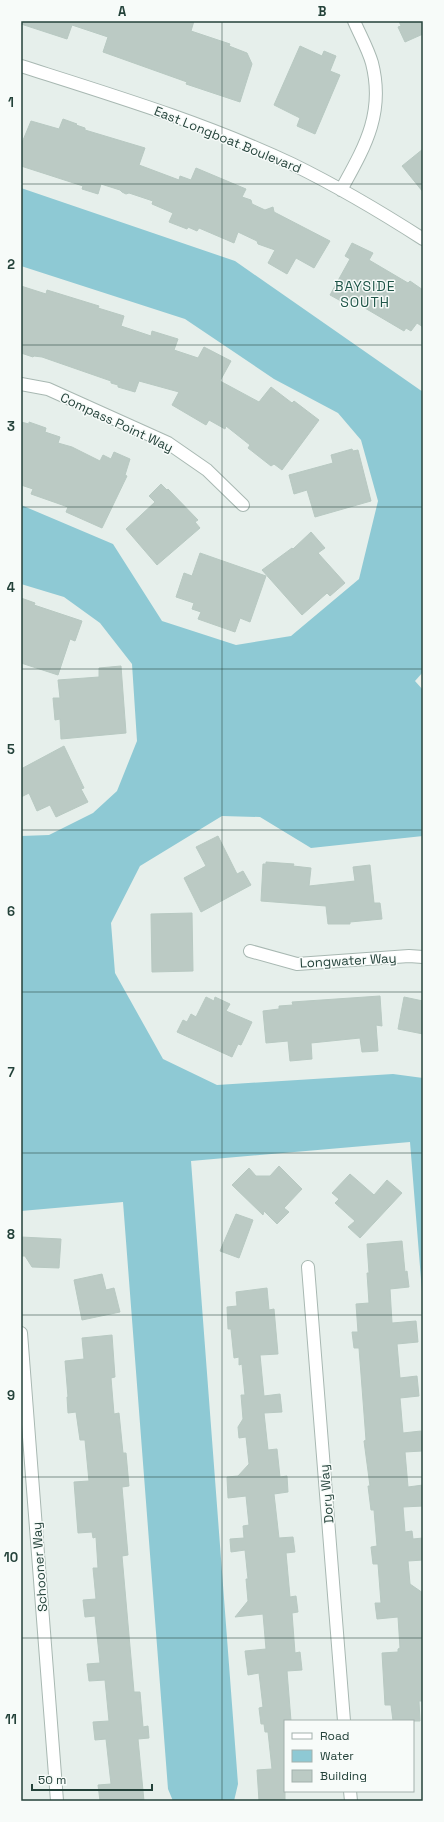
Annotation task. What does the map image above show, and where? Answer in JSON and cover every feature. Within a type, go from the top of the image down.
[{"type":"street","points":[[341,190],[367,141],[372,127],[377,95],[372,62],[354,21]]},
{"type":"street","name":"East Longboat Boulevard","points":[[21,66],[150,107],[292,164],[341,190],[423,239]]},
{"type":"street","name":"Compass Point Way","points":[[21,384],[48,389],[168,443],[206,470],[243,505]]},
{"type":"street","name":"Longwater Way","points":[[250,951],[297,964],[409,956],[423,957]]},
{"type":"street","name":"Dory Way","points":[[308,1267],[344,1720]]},
{"type":"street","name":"Schooner Way","points":[[21,1333],[58,1801]]},
{"type":"water","points":[[21,188],[235,261],[423,392],[423,672],[415,681],[423,690],[423,836],[311,848],[260,817],[222,816],[140,866],[111,923],[115,973],[163,1059],[217,1085],[393,1074],[423,1078],[423,1304],[410,1142],[191,1161],[238,1784],[234,1801],[173,1801],[168,1789],[123,1202],[21,1211],[21,836],[49,835],[93,813],[117,791],[137,741],[132,664],[100,623],[64,597],[21,584],[21,505],[113,544],[162,621],[236,645],[291,636],[359,579],[378,501],[361,440],[338,413],[274,379],[185,319],[21,266]]},
{"type":"building","points":[[21,21],[194,21],[191,31],[230,44],[229,46],[247,53],[252,64],[240,102],[186,84],[187,82],[103,52],[108,37],[72,25],[67,39],[21,24]]},
{"type":"building","points":[[399,21],[423,21],[423,34],[405,42],[398,27],[401,26]]},
{"type":"building","points":[[300,46],[322,56],[324,51],[336,56],[330,71],[340,75],[315,134],[297,126],[300,118],[274,105]]},
{"type":"building","points":[[63,119],[85,128],[85,130],[145,148],[139,165],[179,180],[180,176],[191,180],[196,168],[246,189],[242,197],[251,200],[252,204],[265,210],[273,207],[274,212],[330,241],[314,268],[296,258],[287,274],[268,263],[275,250],[258,244],[257,241],[238,232],[234,243],[199,228],[197,231],[188,227],[187,229],[169,222],[173,213],[152,204],[153,201],[129,193],[126,194],[120,190],[101,184],[98,194],[82,189],[83,186],[21,166],[21,145],[31,121],[59,129]]},
{"type":"building","points":[[423,149],[423,192],[402,166]]},
{"type":"building","points":[[352,243],[373,253],[369,260],[408,283],[410,281],[423,290],[423,327],[417,323],[411,331],[406,328],[404,331],[353,301],[350,306],[330,295],[350,259],[345,256]]},
{"type":"building","points":[[21,286],[46,294],[47,290],[99,306],[98,308],[124,316],[121,326],[151,336],[152,331],[178,339],[174,350],[198,358],[204,347],[231,361],[220,381],[259,402],[271,387],[292,403],[294,401],[319,420],[282,470],[274,464],[271,466],[248,448],[250,445],[226,426],[225,429],[209,420],[206,425],[172,405],[179,392],[139,381],[135,392],[118,387],[118,385],[111,383],[111,381],[42,357],[33,357],[21,353]]},
{"type":"building","points":[[21,422],[29,424],[29,422],[46,428],[45,432],[60,437],[58,443],[72,447],[100,461],[103,455],[111,459],[114,452],[130,459],[125,475],[127,476],[102,528],[66,512],[68,507],[31,494],[33,489],[21,485]]},
{"type":"building","points":[[352,449],[353,451],[358,450],[371,501],[315,517],[307,490],[294,494],[289,475],[333,463],[331,455]]},
{"type":"building","points":[[161,484],[167,490],[168,489],[198,520],[195,522],[200,528],[157,565],[126,529],[155,502],[149,496]]},
{"type":"building","points":[[311,532],[325,548],[318,553],[345,583],[330,596],[327,593],[302,615],[262,570],[292,548],[293,549]]},
{"type":"building","points":[[200,553],[266,576],[250,622],[240,618],[235,632],[198,619],[201,612],[192,609],[194,603],[176,597],[184,573],[192,576]]},
{"type":"building","points":[[21,598],[35,603],[34,605],[82,621],[75,641],[70,639],[58,675],[21,663]]},
{"type":"building","points":[[121,666],[126,733],[61,739],[60,719],[55,720],[53,698],[60,698],[58,680],[99,677],[99,668]]},
{"type":"building","points":[[64,746],[84,788],[81,789],[88,802],[56,817],[50,805],[37,811],[29,793],[21,797],[21,769]]},
{"type":"building","points":[[218,836],[237,874],[243,871],[251,885],[201,912],[184,878],[206,866],[196,847]]},
{"type":"building","points":[[266,862],[294,864],[293,866],[311,868],[309,886],[355,881],[353,867],[370,865],[374,903],[380,903],[382,919],[350,922],[350,924],[328,924],[326,906],[261,901],[263,864],[266,864]]},
{"type":"building","points":[[192,913],[193,971],[152,972],[151,914]]},
{"type":"building","points":[[380,996],[382,1026],[376,1025],[378,1051],[362,1052],[360,1038],[311,1043],[312,1059],[290,1061],[288,1041],[266,1043],[263,1011],[279,1009],[279,1006],[293,1005],[292,1002]]},
{"type":"building","points":[[206,997],[214,1001],[215,997],[230,1004],[226,1011],[252,1022],[241,1045],[238,1044],[232,1057],[177,1032],[183,1020],[187,1022],[191,1014],[196,1017]]},
{"type":"building","points":[[404,997],[423,1001],[423,1034],[398,1029]]},
{"type":"building","points":[[279,1166],[302,1189],[284,1208],[289,1212],[277,1224],[264,1211],[263,1215],[232,1185],[249,1168],[256,1176],[270,1176]]},
{"type":"building","points":[[350,1174],[374,1195],[387,1180],[402,1193],[360,1238],[348,1227],[355,1221],[335,1203],[339,1199],[332,1193]]},
{"type":"building","points":[[236,1214],[253,1220],[239,1258],[220,1251]]},
{"type":"building","points":[[21,1237],[61,1239],[59,1268],[32,1267],[25,1256],[21,1256]]},
{"type":"building","points":[[402,1241],[405,1272],[407,1271],[409,1287],[390,1289],[392,1323],[416,1321],[418,1342],[397,1344],[400,1378],[417,1376],[419,1396],[400,1398],[403,1433],[421,1431],[422,1451],[405,1452],[408,1487],[423,1485],[423,1506],[403,1507],[405,1532],[412,1531],[413,1539],[423,1538],[423,1560],[408,1561],[410,1584],[423,1593],[423,1701],[419,1701],[420,1721],[393,1720],[391,1705],[385,1705],[382,1653],[398,1652],[398,1649],[400,1648],[398,1617],[377,1619],[375,1603],[381,1603],[378,1564],[373,1564],[371,1547],[377,1546],[374,1510],[371,1510],[368,1486],[370,1486],[364,1441],[366,1440],[359,1348],[354,1348],[352,1332],[358,1332],[356,1304],[369,1303],[367,1244]]},
{"type":"building","points":[[102,1274],[106,1290],[114,1288],[120,1312],[82,1320],[74,1280]]},
{"type":"building","points":[[267,1288],[269,1310],[274,1309],[278,1354],[260,1355],[264,1396],[280,1394],[282,1412],[264,1413],[268,1450],[277,1449],[280,1477],[287,1476],[288,1492],[274,1494],[279,1538],[293,1537],[295,1552],[286,1553],[290,1597],[296,1596],[298,1612],[292,1613],[295,1653],[300,1652],[302,1670],[287,1671],[291,1720],[284,1720],[285,1801],[259,1801],[257,1770],[272,1769],[268,1732],[265,1732],[264,1724],[261,1724],[259,1708],[263,1707],[259,1673],[248,1675],[245,1651],[266,1649],[263,1614],[235,1617],[248,1601],[246,1579],[248,1579],[245,1550],[231,1552],[230,1539],[244,1538],[243,1526],[249,1525],[246,1496],[228,1498],[227,1477],[238,1476],[249,1464],[246,1437],[239,1438],[238,1427],[243,1419],[241,1395],[245,1395],[242,1364],[239,1365],[239,1357],[234,1358],[231,1329],[228,1329],[227,1307],[237,1306],[236,1292]]},
{"type":"building","points":[[112,1335],[115,1377],[111,1378],[114,1414],[119,1413],[123,1453],[126,1453],[129,1486],[122,1487],[128,1555],[122,1556],[134,1692],[140,1692],[143,1727],[148,1726],[149,1738],[138,1739],[144,1801],[100,1801],[98,1785],[111,1784],[106,1739],[95,1740],[93,1722],[109,1721],[105,1680],[89,1681],[87,1664],[100,1663],[95,1616],[85,1617],[83,1600],[96,1599],[93,1568],[98,1568],[96,1537],[93,1538],[92,1532],[78,1533],[74,1482],[89,1481],[85,1440],[80,1440],[76,1412],[68,1413],[65,1361],[84,1359],[82,1338]]},
{"type":"district","name":"BAYSIDE SOUTH","points":[[365,294]]}]
